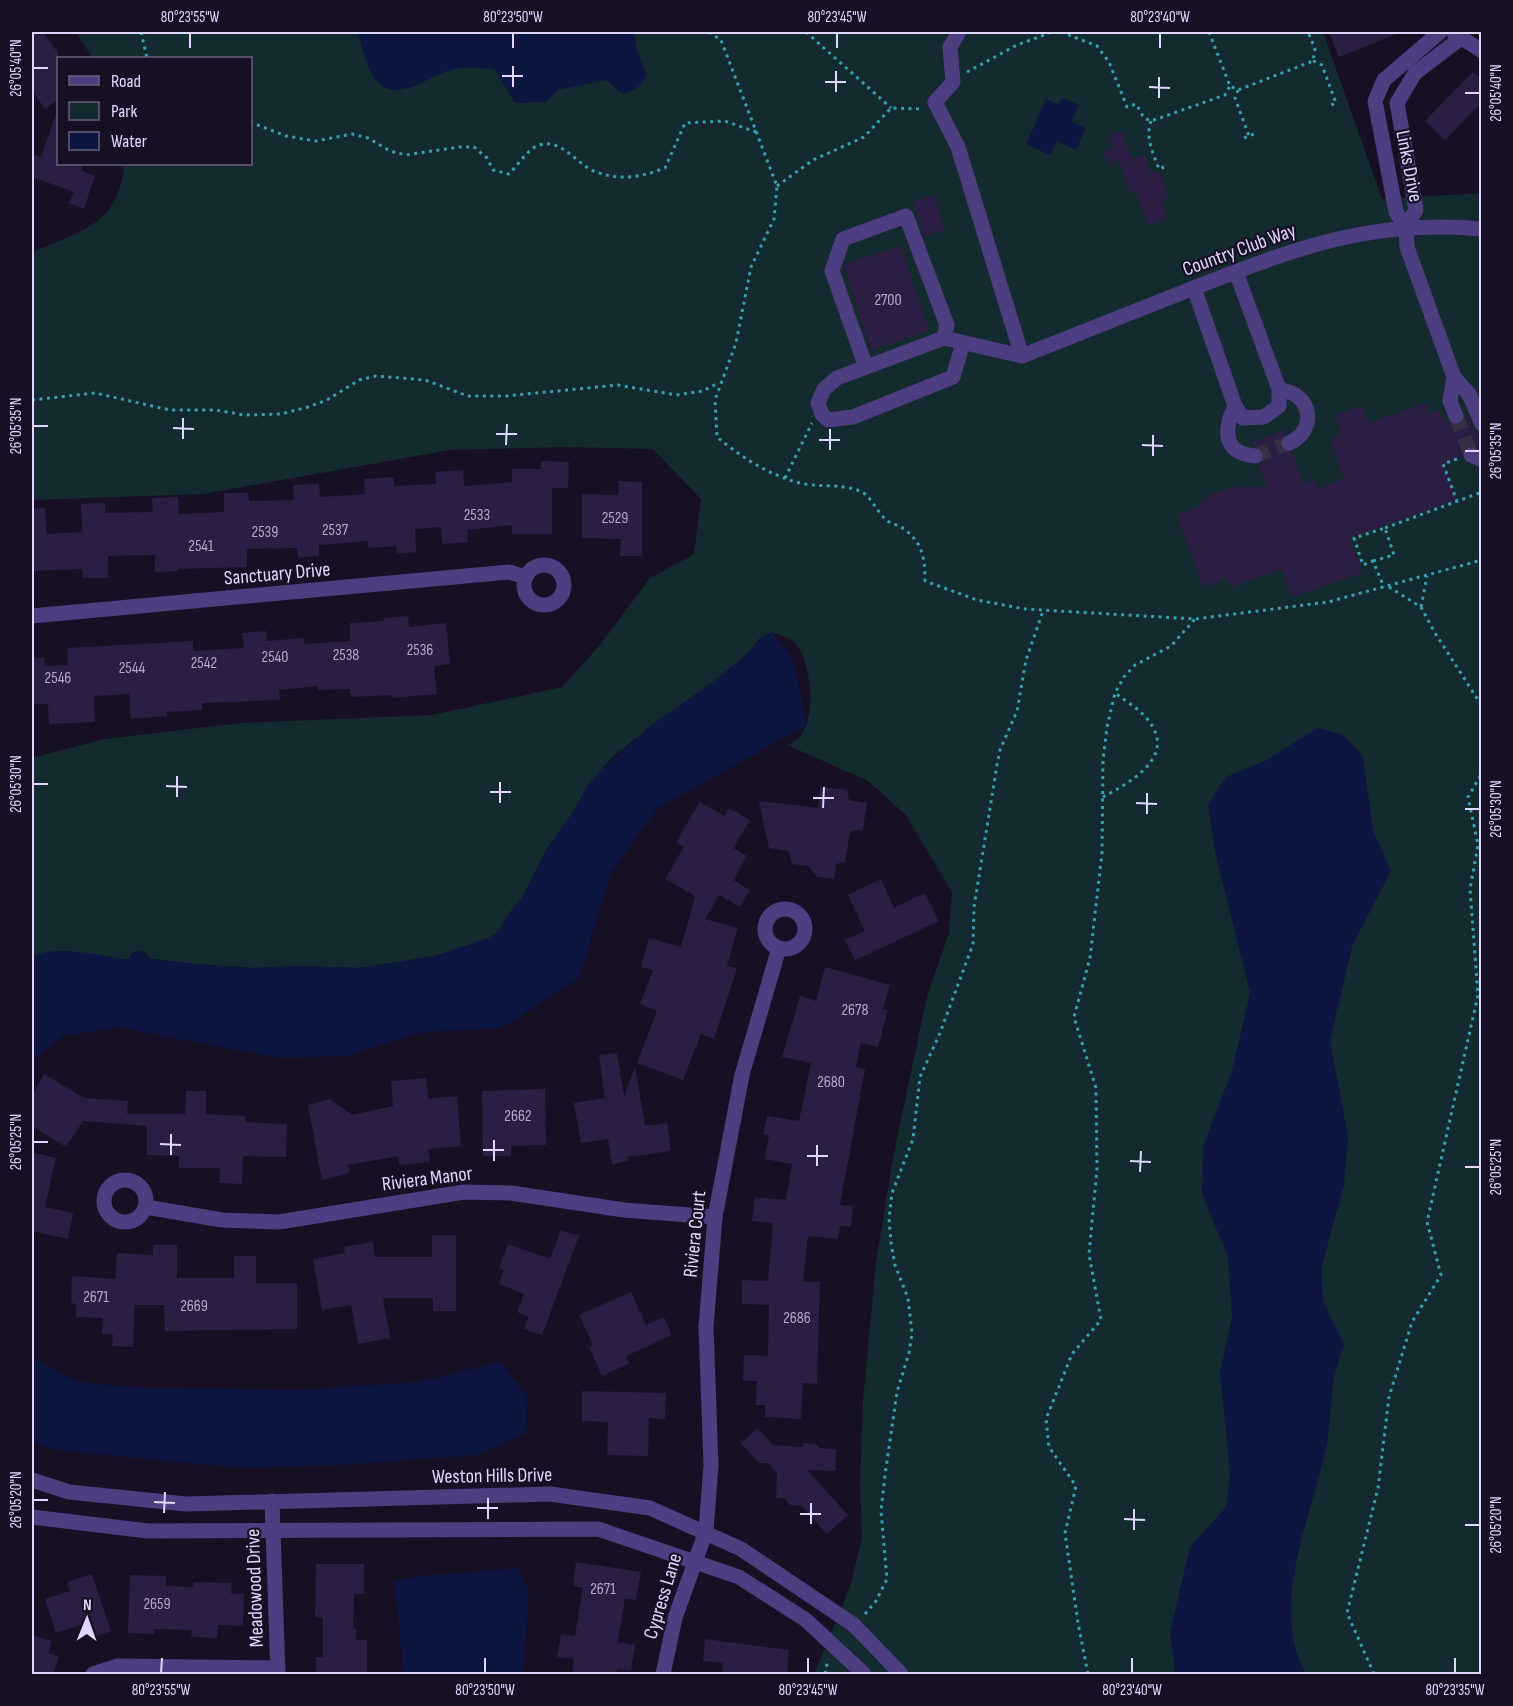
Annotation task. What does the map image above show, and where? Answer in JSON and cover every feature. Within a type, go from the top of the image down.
[{"type":"street","points":[[959,32],[950,47],[953,82],[935,102],[958,147],[1022,356],[944,338],[837,378],[824,389],[818,403],[822,414],[828,420],[853,417],[953,377],[963,343]]},
{"type":"street","name":"Links Drive","points":[[1404,88],[1397,103],[1416,210],[1406,227],[1396,212],[1375,101],[1386,77],[1440,32]]},
{"type":"street","points":[[1386,77],[1404,88],[1415,73],[1457,35],[1482,51]]},
{"type":"street","points":[[866,367],[832,271],[843,239],[906,216],[947,325],[944,338]]},
{"type":"street","points":[[1406,227],[1407,247],[1454,377],[1469,394],[1482,424]]},
{"type":"street","name":"Country Club Way","points":[[1022,356],[1299,248],[1351,235],[1406,227],[1482,229]]},
{"type":"street","points":[[1194,288],[1235,406],[1243,418],[1264,417],[1279,406],[1279,389],[1236,272]]},
{"type":"street","points":[[1454,377],[1450,401],[1456,416]]},
{"type":"street","points":[[1279,389],[1296,395],[1305,404],[1309,418],[1305,431],[1289,443]]},
{"type":"street","points":[[1235,406],[1227,421],[1226,434],[1232,446],[1239,452],[1255,456]]},
{"type":"street","name":"Sanctuary Drive","points":[[32,616],[509,572],[526,577]]},
{"type":"street","name":"Riviera Court","points":[[706,1531],[711,1465],[706,1327],[715,1217],[742,1075],[779,948]]},
{"type":"street","name":"Riviera Manor","points":[[146,1207],[222,1220],[279,1222],[464,1192],[500,1193],[624,1210],[715,1217]]},
{"type":"street","name":"Weston Hills Drive","points":[[32,1480],[69,1491],[186,1504],[550,1494],[650,1508],[706,1531],[741,1549],[854,1625],[902,1674]]},
{"type":"street","name":"Meadowood Drive","points":[[272,1501],[277,1671]]},
{"type":"street","points":[[32,1517],[148,1531],[598,1529],[739,1577],[806,1620],[864,1674]]},
{"type":"street","name":"Cypress Lane","points":[[663,1674],[675,1618],[693,1561],[706,1531]]},
{"type":"street","points":[[93,1674],[118,1666],[277,1671]]},
{"type":"path","points":[[141,32],[147,57]]},
{"type":"path","points":[[709,32],[721,40],[744,104],[759,133],[777,186],[774,219],[751,267],[736,343],[719,382],[715,400],[717,437],[740,456],[785,478],[806,484],[837,485],[863,492],[886,520],[903,528],[919,544],[925,561],[925,581],[977,600],[1043,611],[1194,619],[1328,602],[1482,560]]},
{"type":"path","points":[[806,32],[891,108],[926,108],[935,102]]},
{"type":"path","points":[[953,82],[971,69],[1017,45],[1052,32]]},
{"type":"path","points":[[1061,32],[1097,45],[1109,62],[1127,107],[1136,104],[1144,118],[1150,121],[1225,95],[1230,86]]},
{"type":"path","points":[[1209,32],[1230,86],[1238,90],[1313,61],[1322,65],[1335,103],[1331,105]]},
{"type":"path","points":[[1308,32],[1315,49],[1313,61]]},
{"type":"path","points":[[1215,49],[1220,47]]},
{"type":"path","points":[[1238,90],[1235,98],[1249,136]]},
{"type":"path","points":[[777,186],[813,160],[864,137],[891,108]]},
{"type":"path","points":[[252,123],[286,136],[316,141],[352,134],[368,138],[390,151],[406,155],[474,147],[487,158],[493,170],[509,174],[534,147],[550,144],[568,151],[594,172],[633,178],[664,168],[685,123],[725,121],[759,133]]},
{"type":"path","points":[[1150,121],[1147,131],[1150,142],[1159,169],[1164,167]]},
{"type":"path","points":[[1244,138],[1254,134]]},
{"type":"path","points":[[32,400],[95,393],[170,410],[216,410],[244,415],[281,414],[308,407],[327,400],[359,380],[376,376],[425,380],[468,396],[506,396],[618,385],[676,395],[703,391],[719,382]]},
{"type":"path","points":[[785,478],[804,434],[822,414]]},
{"type":"path","points":[[1457,501],[1443,464],[1457,458],[1473,460]]},
{"type":"path","points":[[1385,528],[1394,555],[1363,565],[1354,538],[1482,492]]},
{"type":"path","points":[[1373,561],[1386,587],[1421,607],[1482,706]]},
{"type":"path","points":[[1421,607],[1428,575]]},
{"type":"path","points":[[854,1625],[876,1601],[887,1579],[881,1511],[897,1392],[909,1353],[912,1333],[908,1298],[895,1265],[891,1243],[889,1219],[892,1193],[913,1139],[920,1077],[940,1033],[973,944],[974,907],[1000,750],[1017,711],[1026,660],[1043,611]]},
{"type":"path","points":[[1088,1674],[1065,1533],[1076,1486],[1049,1447],[1046,1419],[1072,1354],[1101,1320],[1089,1254],[1097,1169],[1095,1088],[1074,1017],[1090,958],[1102,853],[1102,797],[1107,727],[1115,693],[1124,677],[1135,665],[1171,646],[1194,619]]},
{"type":"path","points":[[1102,797],[1141,775],[1149,766],[1156,744],[1156,736],[1149,722],[1115,693]]},
{"type":"path","points":[[1374,1674],[1347,1612],[1378,1488],[1389,1397],[1412,1322],[1441,1275],[1426,1222],[1478,995],[1470,890],[1478,845],[1468,797],[1482,772]]},
{"type":"path","points":[[825,1674],[827,1662],[834,1647]]},
{"type":"green space","points":[[75,32],[1323,32],[1382,199],[1481,193],[1481,1674],[814,1674],[851,1584],[862,1537],[860,1483],[863,1401],[876,1262],[894,1153],[927,996],[949,933],[952,892],[905,814],[868,781],[787,745],[797,739],[804,729],[809,716],[810,686],[804,658],[794,642],[786,637],[771,632],[760,638],[746,655],[713,682],[652,725],[614,756],[588,784],[574,811],[547,849],[523,896],[505,919],[500,930],[489,938],[435,956],[360,968],[295,966],[252,968],[196,964],[152,959],[142,951],[133,952],[127,960],[61,951],[32,956],[32,758],[105,739],[241,723],[432,715],[562,687],[600,645],[650,578],[694,554],[701,499],[653,449],[567,447],[450,450],[203,494],[32,500],[32,252],[81,231],[106,213],[115,200],[121,184],[124,165],[252,165],[252,57],[92,57]]},
{"type":"water","points":[[358,32],[634,32],[636,47],[647,75],[638,88],[623,94],[606,80],[558,90],[546,102],[515,103],[495,70],[482,68],[452,70],[418,85],[398,90],[389,89],[381,85],[370,71]]},
{"type":"water","points":[[1062,98],[1079,105],[1072,122],[1086,128],[1076,150],[1057,141],[1050,155],[1026,144],[1046,99],[1059,104]]},
{"type":"water","points":[[771,632],[793,658],[807,725],[658,808],[611,872],[579,978],[502,1028],[423,1032],[345,1056],[280,1058],[116,1027],[63,1036],[32,1060],[32,956],[43,953],[79,952],[127,960],[138,950],[152,959],[196,964],[252,968],[295,966],[360,968],[435,956],[489,938],[500,930],[505,919],[523,896],[547,849],[574,811],[588,784],[652,725],[713,682],[746,655],[760,638]]},
{"type":"water","points":[[1317,728],[1342,734],[1363,756],[1373,831],[1391,871],[1353,944],[1330,1040],[1348,1137],[1344,1185],[1321,1269],[1323,1301],[1344,1344],[1333,1384],[1326,1448],[1296,1561],[1292,1591],[1291,1620],[1295,1648],[1306,1674],[1173,1674],[1175,1668],[1170,1632],[1190,1547],[1226,1507],[1230,1474],[1220,1372],[1232,1317],[1228,1257],[1202,1194],[1203,1146],[1232,1071],[1250,993],[1215,851],[1208,804],[1226,777],[1267,760]]},
{"type":"water","points":[[32,1357],[75,1381],[125,1387],[301,1390],[418,1382],[500,1362],[527,1396],[526,1433],[478,1455],[340,1465],[243,1468],[57,1450],[32,1442]]},
{"type":"water","points":[[518,1568],[529,1592],[523,1674],[404,1674],[394,1581],[421,1576]]},
{"type":"building","points":[[43,32],[58,53],[57,100],[45,109],[32,90],[32,35]]},
{"type":"building","points":[[1329,32],[1401,32],[1339,57]]},
{"type":"building","points":[[1473,72],[1482,80],[1482,102],[1445,140],[1425,121]]},
{"type":"building","points":[[57,111],[57,165],[83,165],[81,170],[95,176],[84,209],[69,203],[74,192],[32,177],[32,154],[41,157]]},
{"type":"building","points":[[1121,131],[1133,159],[1144,155],[1151,174],[1159,171],[1169,197],[1161,200],[1167,218],[1148,225],[1136,191],[1130,193],[1119,160],[1109,164],[1103,152],[1114,147],[1109,136]]},
{"type":"building","points":[[934,195],[945,230],[924,236],[913,202]]},
{"type":"building","points":[[901,246],[929,331],[871,350],[844,267],[845,264]]},
{"type":"building","points":[[1425,403],[1429,413],[1439,410],[1443,421],[1447,419],[1454,425],[1463,422],[1466,412],[1473,428],[1482,438],[1482,449],[1471,445],[1466,447],[1462,452],[1462,458],[1444,465],[1457,500],[1350,538],[1362,573],[1292,597],[1282,569],[1231,587],[1228,578],[1203,587],[1177,515],[1199,507],[1199,504],[1212,494],[1235,487],[1267,487],[1259,465],[1263,462],[1264,453],[1251,442],[1285,430],[1286,434],[1279,442],[1281,448],[1284,452],[1292,452],[1304,484],[1315,480],[1318,488],[1344,479],[1330,439],[1342,434],[1335,415],[1362,406],[1369,423]]},
{"type":"building","points":[[541,461],[569,462],[568,488],[552,488],[552,534],[512,534],[512,525],[467,530],[468,542],[442,544],[441,527],[415,529],[416,552],[397,554],[396,546],[368,548],[368,541],[319,545],[319,556],[298,558],[297,548],[247,549],[247,567],[155,572],[155,555],[108,556],[108,578],[83,578],[82,569],[32,571],[32,509],[45,508],[47,534],[82,532],[81,504],[105,503],[105,513],[153,512],[152,498],[178,497],[179,514],[224,512],[224,493],[248,493],[249,501],[294,500],[293,485],[319,484],[320,497],[365,494],[364,479],[394,477],[394,486],[436,484],[435,472],[463,470],[464,486],[512,482],[512,469],[541,469]]},
{"type":"building","points":[[619,481],[642,482],[642,556],[620,556],[621,539],[582,538],[582,494],[618,495]]},
{"type":"building","points":[[408,616],[409,627],[446,623],[450,664],[434,666],[437,694],[392,698],[391,695],[351,697],[350,689],[318,690],[318,686],[279,690],[280,700],[202,703],[202,710],[166,712],[167,716],[131,719],[129,694],[94,696],[95,722],[49,724],[48,704],[32,704],[32,658],[44,658],[45,666],[68,665],[67,648],[193,641],[193,651],[244,648],[242,633],[266,631],[267,641],[304,638],[304,644],[350,641],[350,623],[384,621],[383,618]]},
{"type":"building","points":[[820,787],[847,790],[849,800],[867,803],[863,829],[850,832],[845,862],[836,864],[834,879],[817,877],[808,866],[792,864],[789,851],[769,848],[759,801],[818,808]]},
{"type":"building","points":[[700,802],[724,816],[729,808],[750,820],[733,848],[747,856],[733,880],[750,890],[740,907],[719,895],[705,919],[738,928],[727,966],[737,968],[714,1039],[701,1034],[683,1080],[637,1063],[657,1011],[640,1004],[653,970],[641,967],[649,938],[681,947],[695,896],[665,879],[684,847],[676,842]]},
{"type":"building","points":[[881,879],[894,908],[925,893],[939,921],[855,960],[845,940],[865,931],[848,895]]},
{"type":"building","points":[[825,967],[890,985],[883,1009],[888,1010],[878,1047],[861,1043],[856,1067],[865,1069],[840,1205],[853,1206],[851,1227],[840,1226],[838,1239],[808,1236],[803,1282],[820,1282],[817,1384],[803,1383],[801,1419],[765,1417],[765,1405],[756,1405],[757,1381],[743,1381],[744,1355],[768,1356],[769,1305],[742,1304],[742,1280],[768,1281],[773,1223],[752,1221],[755,1197],[786,1200],[792,1164],[765,1159],[769,1135],[763,1134],[767,1116],[799,1121],[811,1063],[782,1057],[800,996],[816,1001]]},
{"type":"building","points":[[617,1053],[624,1096],[635,1067],[645,1126],[667,1123],[671,1151],[627,1157],[628,1161],[612,1164],[608,1139],[581,1143],[574,1103],[605,1098],[599,1055]]},
{"type":"building","points":[[44,1074],[84,1098],[128,1101],[127,1114],[185,1114],[186,1091],[206,1091],[206,1114],[245,1116],[245,1122],[287,1124],[286,1157],[243,1156],[242,1184],[219,1183],[220,1168],[179,1168],[179,1156],[147,1155],[147,1126],[83,1121],[66,1147],[32,1126],[32,1095]]},
{"type":"building","points":[[426,1078],[428,1099],[457,1096],[461,1146],[428,1149],[430,1162],[399,1165],[398,1156],[348,1165],[350,1173],[322,1180],[308,1105],[330,1099],[352,1115],[393,1106],[391,1081]]},
{"type":"building","points":[[545,1089],[546,1145],[511,1146],[511,1156],[483,1156],[482,1091]]},
{"type":"building","points":[[32,1152],[56,1158],[45,1207],[73,1213],[68,1239],[32,1231]]},
{"type":"building","points":[[561,1230],[579,1236],[542,1335],[524,1329],[529,1317],[517,1312],[524,1294],[499,1284],[504,1270],[499,1268],[508,1244],[550,1259]]},
{"type":"building","points":[[432,1235],[456,1235],[456,1311],[433,1311],[433,1298],[383,1298],[390,1338],[358,1344],[351,1305],[322,1310],[313,1259],[345,1253],[344,1247],[373,1242],[375,1257],[432,1257]]},
{"type":"building","points":[[153,1245],[177,1245],[177,1278],[234,1278],[234,1256],[256,1256],[256,1283],[297,1283],[297,1329],[165,1331],[164,1305],[135,1305],[133,1347],[112,1346],[113,1334],[102,1334],[103,1318],[76,1317],[76,1304],[71,1303],[72,1276],[115,1279],[117,1253],[153,1255]]},
{"type":"building","points":[[631,1292],[646,1325],[664,1317],[672,1335],[626,1356],[630,1363],[602,1376],[589,1347],[593,1345],[579,1315]]},
{"type":"building","points":[[582,1391],[666,1393],[665,1419],[649,1418],[648,1456],[607,1455],[608,1422],[582,1421]]},
{"type":"building","points":[[758,1428],[773,1445],[801,1447],[804,1443],[816,1444],[820,1448],[836,1449],[835,1471],[807,1470],[848,1515],[827,1534],[802,1506],[790,1505],[784,1498],[776,1498],[777,1473],[768,1463],[759,1463],[741,1443]]},
{"type":"building","points":[[576,1562],[641,1572],[636,1600],[625,1598],[618,1642],[635,1645],[631,1671],[617,1669],[616,1674],[572,1674],[574,1659],[557,1657],[561,1634],[575,1636],[583,1588],[573,1586]]},
{"type":"building","points":[[316,1564],[364,1564],[364,1594],[354,1594],[353,1629],[356,1629],[356,1640],[367,1640],[367,1674],[316,1674],[316,1657],[323,1657],[323,1618],[315,1617]]},
{"type":"building","points":[[92,1574],[111,1631],[91,1638],[86,1623],[56,1633],[45,1599],[70,1591],[67,1582]]},
{"type":"building","points":[[130,1575],[166,1576],[166,1586],[193,1587],[193,1582],[232,1583],[231,1594],[244,1594],[243,1626],[218,1625],[217,1638],[191,1637],[192,1630],[154,1629],[154,1634],[128,1633]]},
{"type":"building","points":[[32,1635],[52,1641],[48,1653],[59,1657],[53,1674],[32,1674]]},
{"type":"building","points":[[705,1639],[789,1650],[787,1674],[722,1674],[723,1663],[703,1661]]},
{"type":"tunnel","points":[[1456,416],[1471,455]]},
{"type":"tunnel","points":[[1255,456],[1289,443]]}]
